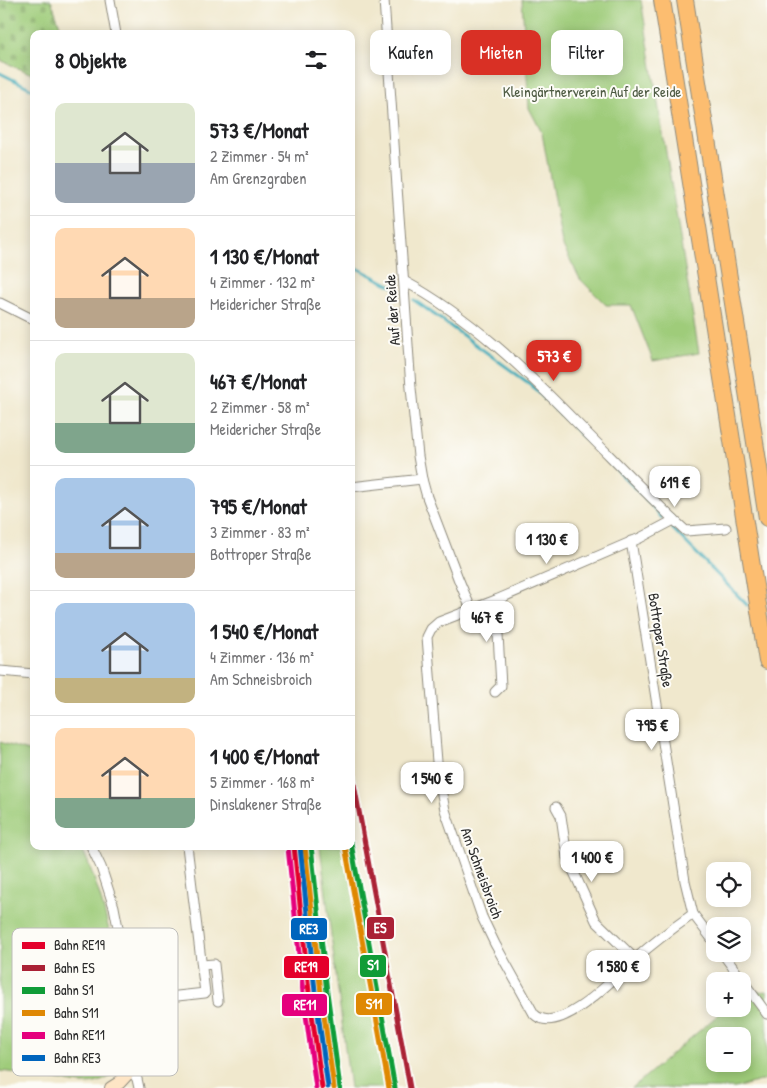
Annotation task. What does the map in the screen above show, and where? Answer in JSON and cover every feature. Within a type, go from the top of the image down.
[{"type":"highway","points":[[662,0],[767,660]]},
{"type":"highway","points":[[685,0],[767,518]]},
{"type":"street","points":[[110,0],[115,30]]},
{"type":"street","name":"Auf der Reide","points":[[384,0],[414,423],[422,479],[471,609]]},
{"type":"street","points":[[404,281],[480,331],[536,381],[686,530],[726,528]]},
{"type":"street","points":[[0,303],[30,318]]},
{"type":"street","points":[[355,487],[422,479]]},
{"type":"street","name":"Am Schneisbroich","points":[[635,959],[593,999],[578,1008],[557,1018],[547,1020],[538,1018],[534,1014],[482,917],[445,810],[438,774],[428,637],[431,629],[439,622],[496,600],[650,534],[674,520]]},
{"type":"street","name":"Bottroper Straße","points":[[631,541],[684,871],[693,914],[706,931]]},
{"type":"street","points":[[496,600],[501,686],[496,692]]},
{"type":"street","points":[[0,671],[30,674]]},
{"type":"street","points":[[556,807],[560,816],[567,857],[596,921],[635,959],[693,914]]},
{"type":"street","points":[[93,850],[101,867],[114,907],[118,928]]},
{"type":"street","points":[[188,850],[205,993]]},
{"type":"street","points":[[729,962],[761,1003],[767,1014]]},
{"type":"street","points":[[178,996],[205,993],[217,997],[214,964],[202,965]]},
{"type":"street","points":[[110,1088],[119,1083],[125,1076]]},
{"type":"street","points":[[136,1076],[139,1088]]},
{"type":"green space","points":[[0,0],[51,0],[62,30],[30,30],[30,73],[0,60]]},
{"type":"green space","name":"Kleingärtnerverein Auf der Reide","points":[[522,0],[641,0],[699,353],[653,361],[631,305],[606,305],[580,279],[562,244],[542,133],[529,108],[527,75],[541,75],[541,30],[524,30]]},
{"type":"green space","points":[[0,742],[30,752],[30,850],[83,850],[93,876],[109,928],[12,928],[12,1073],[0,1071]]},
{"type":"green space","points":[[320,850],[346,850],[388,1088],[350,1088]]},
{"type":"green space","points":[[767,991],[767,1079],[735,1088],[632,1088],[716,1017],[751,1017],[751,992]]},
{"type":"green space","points":[[37,1076],[110,1076],[95,1083],[84,1084]]},
{"type":"waterway","points":[[0,73],[30,88]]},
{"type":"waterway","points":[[355,267],[394,287]]},
{"type":"waterway","points":[[414,300],[530,384],[649,502],[662,518]]},
{"type":"waterway","points":[[672,528],[747,605]]},
{"type":"rail line","name":"ES","points":[[355,790],[410,1088]]},
{"type":"rail line","name":"RE11","points":[[288,850],[303,993],[316,1088]]},
{"type":"rail line","name":"RE19","points":[[294,850],[309,992],[322,1088]]},
{"type":"rail line","name":"RE3","points":[[300,850],[315,991],[328,1087]]},
{"type":"rail line","name":"S11","points":[[305,850],[321,993],[334,1088]]},
{"type":"rail line","name":"S1","points":[[311,850],[340,1088]]},
{"type":"rail line","name":"S11","points":[[346,850],[389,1088]]},
{"type":"rail line","name":"S1","points":[[352,850],[395,1088]]}]
